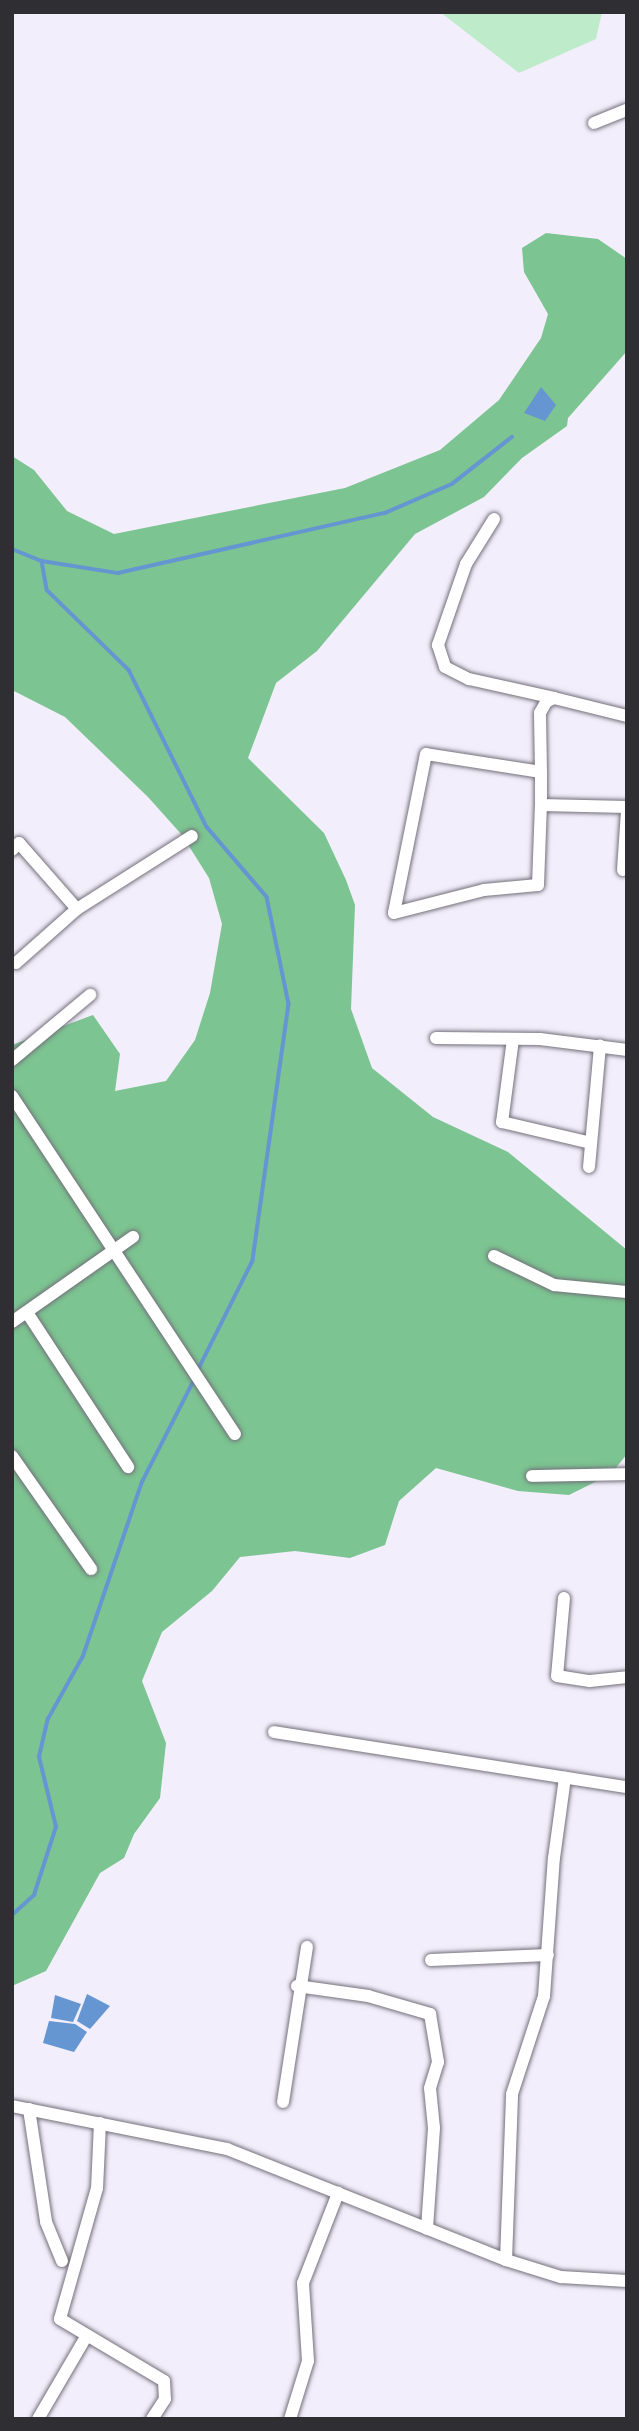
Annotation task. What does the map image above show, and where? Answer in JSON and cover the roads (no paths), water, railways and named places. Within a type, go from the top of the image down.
[{"type":"street","points":[[594,123],[627,110]]},
{"type":"street","points":[[494,519],[466,564],[438,645],[445,667],[469,679],[627,716]]},
{"type":"street","points":[[541,772],[426,754],[394,913],[484,890],[538,885],[541,805],[541,772],[540,713],[554,698]]},
{"type":"street","points":[[541,805],[627,809],[623,870]]},
{"type":"street","points":[[16,963],[77,909],[192,836]]},
{"type":"street","points":[[12,850],[19,844],[77,909]]},
{"type":"street","points":[[12,1060],[90,995]]},
{"type":"street","points":[[436,1038],[513,1039],[600,1045],[627,1050]]},
{"type":"street","points":[[513,1039],[502,1122],[591,1143]]},
{"type":"street","points":[[589,1167],[600,1045]]},
{"type":"street","points":[[12,1096],[191,1374],[235,1434]]},
{"type":"street","points":[[12,1322],[28,1314],[133,1237]]},
{"type":"street","points":[[494,1256],[554,1285],[627,1292]]},
{"type":"street","points":[[28,1314],[128,1467]]},
{"type":"street","points":[[12,1456],[91,1570]]},
{"type":"street","points":[[532,1476],[627,1474]]},
{"type":"street","points":[[564,1598],[557,1676],[590,1681],[627,1677]]},
{"type":"street","points":[[274,1732],[627,1787]]},
{"type":"street","points":[[506,2260],[512,2094],[544,1996],[554,1858],[565,1778]]},
{"type":"street","points":[[283,2102],[298,1986],[307,1947]]},
{"type":"street","points":[[431,1960],[548,1955]]},
{"type":"street","points":[[298,1986],[368,1996],[430,2014],[439,2062],[430,2088],[434,2128],[427,2229]]},
{"type":"street","points":[[12,2106],[228,2149],[506,2260],[561,2277],[627,2281]]},
{"type":"street","points":[[29,2109],[46,2222],[62,2260]]},
{"type":"street","points":[[100,2123],[97,2188],[60,2319],[164,2381],[165,2399],[152,2419]]},
{"type":"street","points":[[290,2419],[308,2361],[303,2283],[338,2193]]},
{"type":"street","points":[[38,2419],[87,2335]]},
{"type":"water","points":[[541,387],[556,405],[545,421],[524,413]]},
{"type":"water","points":[[87,1994],[110,2006],[90,2029],[77,2021]]},
{"type":"water","points":[[55,1995],[81,2004],[73,2022],[51,2018]]},
{"type":"water","points":[[49,2021],[75,2024],[87,2032],[74,2052],[43,2043]]},
{"type":"waterway","points":[[12,549],[42,561],[118,573],[385,513],[452,484],[512,437]]},
{"type":"waterway","points":[[42,561],[47,590],[129,670],[207,827],[267,897],[289,1004],[253,1261],[197,1373]]},
{"type":"waterway","points":[[12,1915],[34,1895],[56,1827],[39,1757],[48,1719],[83,1656],[142,1482],[194,1380]]}]
